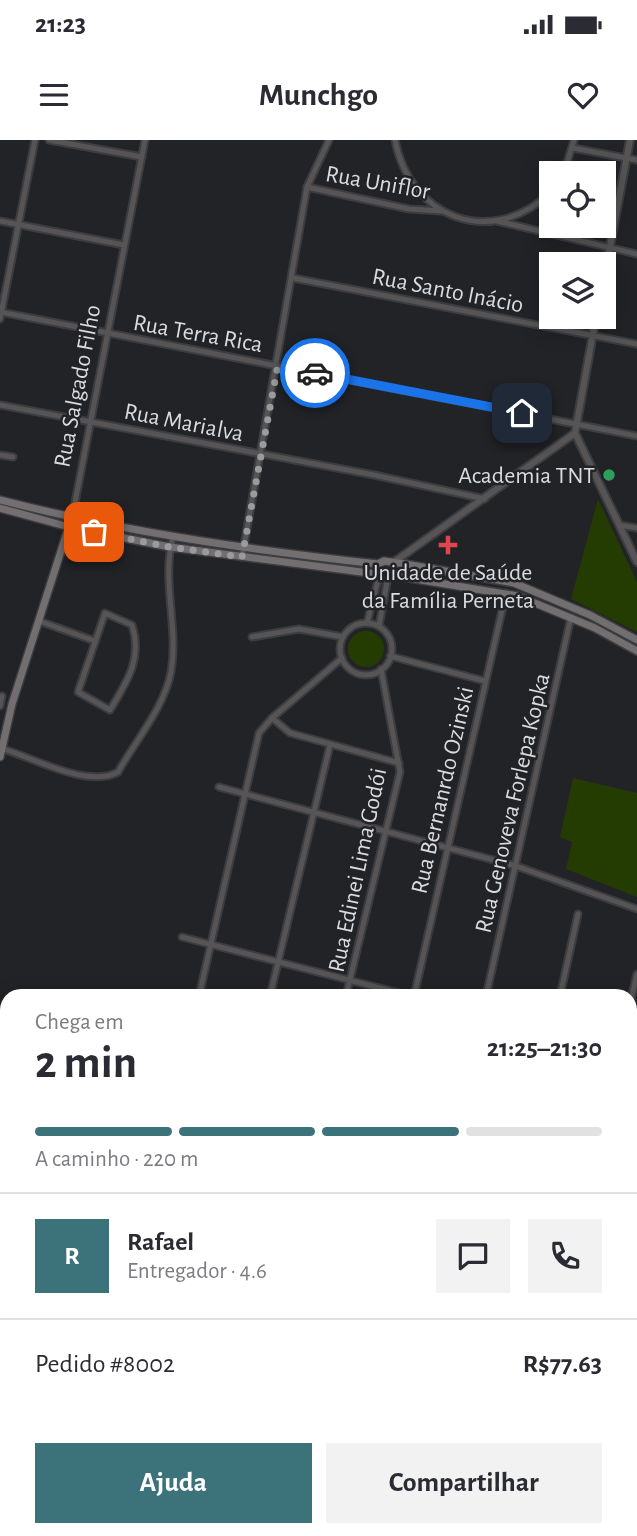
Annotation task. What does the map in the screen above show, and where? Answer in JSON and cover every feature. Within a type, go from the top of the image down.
[{"type":"main road","points":[[0,500],[70,522],[378,564],[384,561],[503,580],[534,589],[637,640]]},
{"type":"main road","points":[[0,508],[170,547],[507,592],[571,617],[637,650]]},
{"type":"main road","name":"Rua Salgado Filho","points":[[1,752],[12,704],[70,522]]},
{"type":"main road","points":[[378,564],[378,575]]},
{"type":"main road","points":[[389,576],[391,564]]},
{"type":"main road","points":[[412,579],[416,566]]},
{"type":"street","points":[[0,315],[34,140]]},
{"type":"street","points":[[49,140],[142,157]]},
{"type":"street","name":"Rua Salgado Filho","points":[[70,522],[145,140]]},
{"type":"street","points":[[242,557],[278,365],[307,187],[329,140]]},
{"type":"street","points":[[395,140],[399,159],[409,180],[424,198],[442,211],[469,220],[497,221],[637,254]]},
{"type":"street","points":[[568,161],[574,140]]},
{"type":"street","points":[[609,252],[630,140]]},
{"type":"street","points":[[573,148],[637,160]]},
{"type":"street","name":"Rua Uniflor","points":[[307,187],[409,209],[442,211]]},
{"type":"street","points":[[497,221],[519,215],[539,203]]},
{"type":"street","points":[[0,221],[124,245]]},
{"type":"street","name":"Rua Santo Inácio","points":[[293,278],[637,344]]},
{"type":"street","name":"Rua Terra Rica","points":[[0,315],[278,365],[637,436]]},
{"type":"street","points":[[593,329],[575,433],[637,562]]},
{"type":"street","name":"Rua Marialva","points":[[0,405],[485,499]]},
{"type":"street","points":[[391,564],[575,433]]},
{"type":"street","points":[[0,455],[13,457]]},
{"type":"street","points":[[619,525],[637,528]]},
{"type":"street","points":[[1,752],[75,774],[107,778],[118,772],[164,695],[171,670],[167,592],[173,537]]},
{"type":"street","points":[[367,623],[378,575]]},
{"type":"street","points":[[379,626],[389,576]]},
{"type":"street","name":"Rua Bernanrdo Ozinski","points":[[414,989],[507,592]]},
{"type":"street","points":[[105,613],[132,625],[135,667],[110,710],[78,692],[95,641],[105,613]]},
{"type":"street","name":"Rua Genoveva Forlepa Kopka","points":[[488,989],[571,617]]},
{"type":"street","points":[[39,621],[95,641]]},
{"type":"street","points":[[367,623],[379,626],[390,639],[390,656],[382,669],[362,674],[349,668],[342,659],[343,637],[353,626],[367,623]]},
{"type":"street","points":[[252,637],[299,629],[343,637]]},
{"type":"street","points":[[390,656],[485,681]]},
{"type":"street","points":[[201,989],[259,733],[272,718],[342,659]]},
{"type":"street","name":"Rua Edinei Lima Godói","points":[[348,989],[399,763],[382,669]]},
{"type":"street","points":[[0,706],[2,696]]},
{"type":"street","points":[[272,718],[282,729],[330,746],[399,763]]},
{"type":"street","points":[[272,989],[330,746]]},
{"type":"street","points":[[219,787],[516,866],[637,909]]},
{"type":"street","points":[[562,989],[578,914]]},
{"type":"street","points":[[182,937],[278,964],[383,989]]},
{"type":"green space","points":[[598,499],[637,582],[637,632],[571,599]]},
{"type":"green space","points":[[366,631],[379,636],[384,649],[379,662],[366,667],[353,662],[348,649],[353,636]]},
{"type":"green space","points":[[573,778],[637,793],[637,897],[566,869],[572,842],[560,837]]},
{"type":"way so far","points":[[94,532],[170,547],[242,557],[278,365],[315,373]]},
{"type":"place","name":"Academia TNT","points":[[609,475]]},
{"type":"place","name":"Unidade de Saúde da Família Perneta","points":[[448,545]]},
{"type":"route","points":[[315,373],[522,413]]}]
